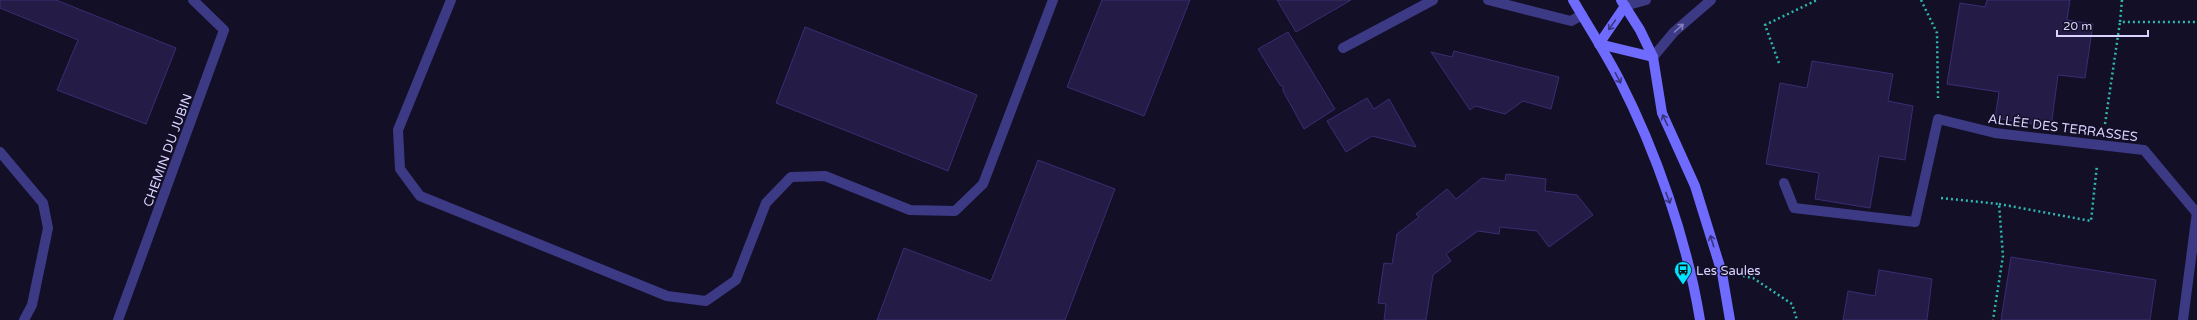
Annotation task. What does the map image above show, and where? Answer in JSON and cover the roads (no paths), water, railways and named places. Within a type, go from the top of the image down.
[{"type":"street","name":"CHEMIN DU JUBIN","points":[[118,320],[224,30],[193,0]]},
{"type":"street","points":[[451,0],[398,130],[400,169],[420,196],[666,296],[706,301],[736,280],[766,203],[791,177],[825,176],[910,210],[955,211],[983,184],[1053,0]]},
{"type":"street","points":[[1343,48],[1433,0]]},
{"type":"street","points":[[1488,0],[1571,22],[1582,15]]},
{"type":"street","points":[[1573,0],[1619,78],[1638,120],[1675,214],[1695,287],[1700,320]]},
{"type":"street","points":[[1623,3],[1646,0]]},
{"type":"street","points":[[1653,57],[1674,32],[1711,0]]},
{"type":"street","points":[[1599,44],[1623,3]]},
{"type":"street","points":[[1623,3],[1640,30],[1653,57],[1662,113],[1695,186],[1722,273],[1730,320]]},
{"type":"street","points":[[1599,44],[1653,57]]},
{"type":"street","name":"ALLÉE DES TERRASSES","points":[[1784,182],[1794,208],[1915,222],[1938,119],[1995,133],[2144,150],[2196,212],[2183,320]]},
{"type":"street","points":[[0,152],[43,203],[48,228],[32,305],[24,320]]},
{"type":"place","name":"Les Saules","points":[[1683,285]]}]
